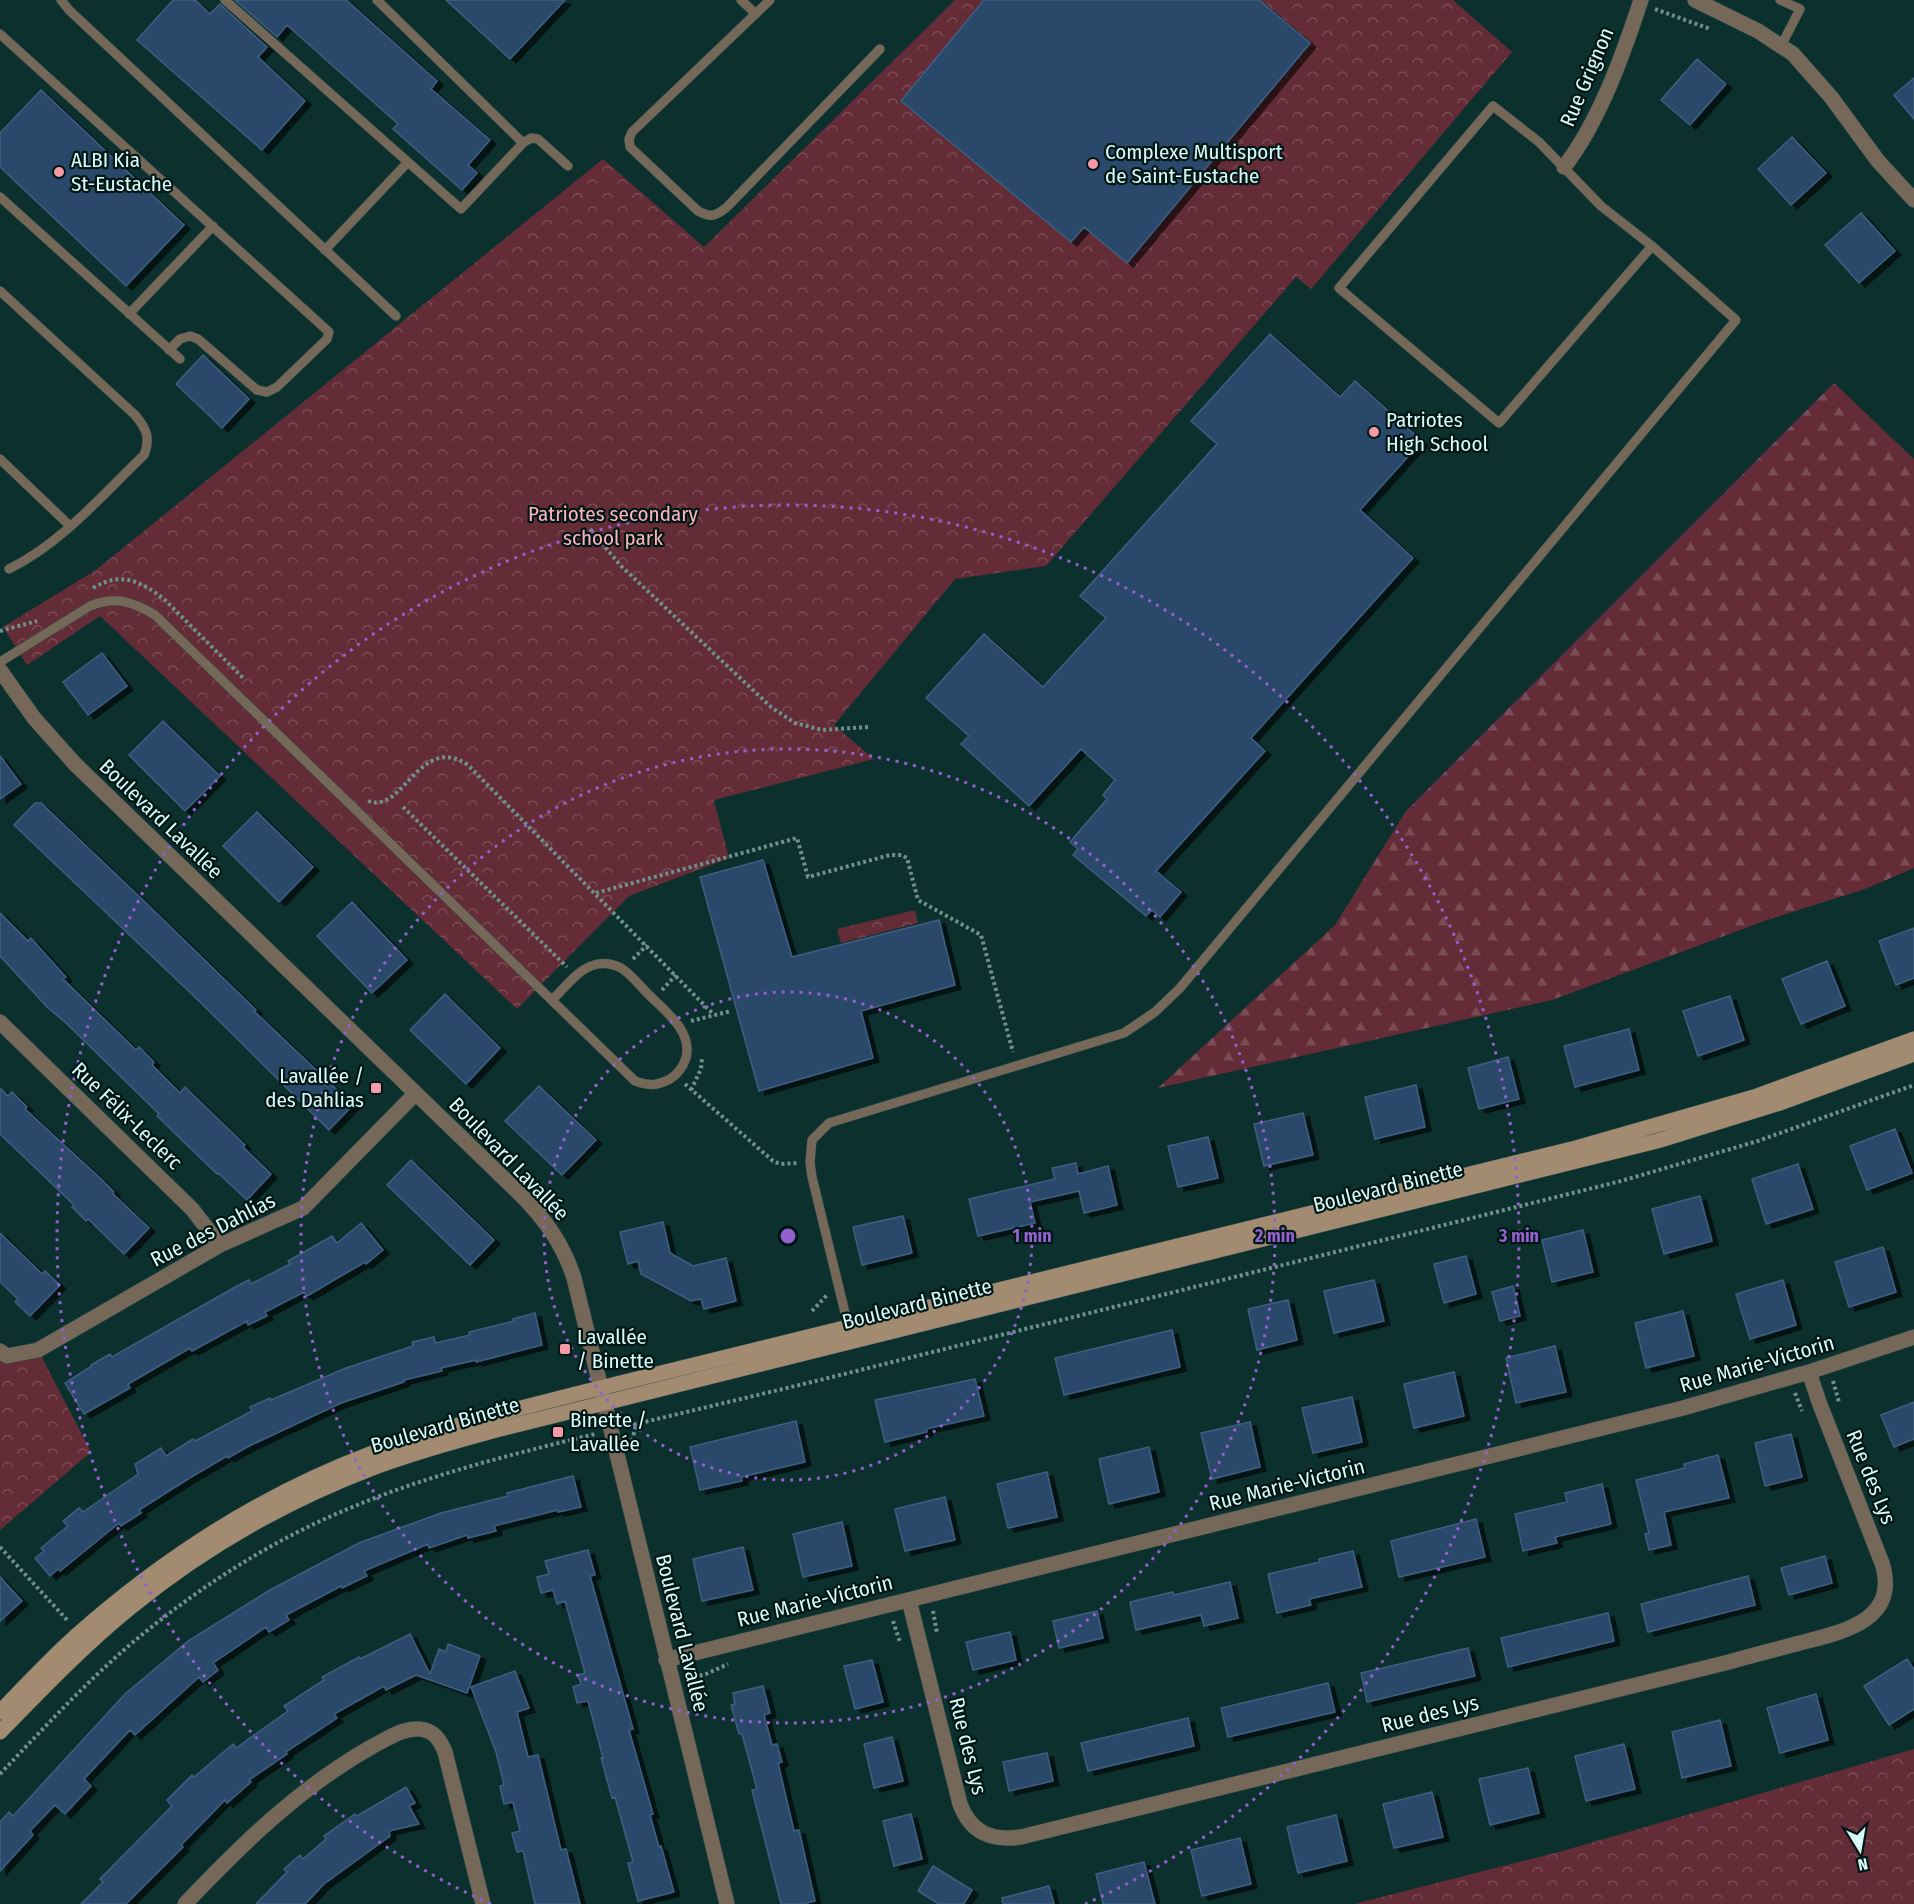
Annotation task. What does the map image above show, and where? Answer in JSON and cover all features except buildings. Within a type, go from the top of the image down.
[{"type":"street","name":"Rue Grignon","points":[[1564,167],[1584,140],[1597,114],[1641,0]]},
{"type":"street","points":[[1698,1],[1758,31],[1805,66],[1878,161],[1914,200]]},
{"type":"street","name":"Boulevard Lavallée","points":[[0,670],[26,708],[75,764],[530,1204],[553,1231],[574,1278],[727,1904]]},
{"type":"street","name":"Rue Félix-Leclerc","points":[[0,1022],[192,1209],[220,1245]]},
{"type":"street","name":"Boulevard Binette","points":[[850,1335],[1645,1129],[1799,1082],[1914,1039]]},
{"type":"street","name":"Boulevard Binette","points":[[0,1712],[78,1634],[134,1587],[201,1540],[273,1497],[338,1467],[410,1440],[498,1415],[601,1396],[1657,1141],[1780,1103],[1914,1054]]},
{"type":"street","name":"Rue des Dahlias","points":[[0,1351],[7,1356],[38,1350],[220,1245],[303,1208],[415,1094]]},
{"type":"street","name":"Rue Marie-Victorin","points":[[666,1660],[1656,1415],[1809,1372],[1914,1337]]},
{"type":"street","name":"Rue des Lys","points":[[909,1600],[960,1804],[966,1817],[976,1828],[999,1838],[1021,1837],[1717,1665],[1858,1625],[1873,1613],[1884,1595],[1886,1578],[1882,1563],[1809,1372]]},
{"type":"street","name":"Boulevard Binette","points":[[0,1732],[70,1661],[131,1607],[187,1566],[264,1519],[335,1483],[409,1455],[601,1396]]},
{"type":"street","points":[[184,1904],[254,1833],[312,1786],[388,1738],[402,1732],[420,1729],[435,1735],[445,1752],[483,1904]]},
{"type":"lane","points":[[61,0],[396,316]]},
{"type":"lane","points":[[225,0],[461,209],[523,143],[531,138],[538,139],[568,166]]},
{"type":"lane","points":[[376,0],[523,143]]},
{"type":"lane","points":[[741,0],[756,14]]},
{"type":"lane","points":[[770,0],[632,132],[629,140],[630,147],[698,211],[709,217],[717,215],[727,207],[880,49]]},
{"type":"lane","points":[[1780,0],[1800,9],[1781,46]]},
{"type":"lane","points":[[0,34],[329,332],[327,339],[277,387],[267,392],[257,390],[198,339],[190,336],[180,339],[169,350]]},
{"type":"lane","points":[[850,1335],[810,1162],[812,1140],[829,1123],[1124,1033],[1155,1012],[1180,988],[1736,320],[1652,246],[1601,206],[1539,142],[1493,106],[1339,288],[1499,423],[1652,246]]},
{"type":"lane","points":[[325,250],[408,162]]},
{"type":"lane","points":[[0,197],[180,359]]},
{"type":"lane","points":[[129,314],[213,226]]},
{"type":"lane","points":[[0,291],[135,415],[148,435],[148,445],[144,455],[70,526],[25,561],[9,569]]},
{"type":"lane","points":[[0,459],[70,526]]},
{"type":"lane","points":[[0,662],[90,606],[105,600],[138,605],[155,615],[635,1081],[648,1086],[661,1083],[675,1076],[684,1065],[688,1051],[678,1024],[623,969],[609,964],[584,969],[552,1000]]},
{"type":"path","points":[[1655,8],[1717,32]]},
{"type":"path","points":[[590,529],[621,567],[771,707],[795,723],[822,730],[868,727]]},
{"type":"path","points":[[90,590],[114,579],[135,580],[150,588],[248,682]]},
{"type":"path","points":[[0,631],[40,620]]},
{"type":"path","points":[[366,800],[374,803],[385,801],[433,759],[458,758],[476,772],[714,1015]]},
{"type":"path","points":[[403,807],[567,967],[576,962]]},
{"type":"path","points":[[595,893],[797,838],[808,877],[890,855],[902,855],[907,858],[918,900],[981,935],[1016,1066]]},
{"type":"path","points":[[623,957],[632,960],[647,945]]},
{"type":"path","points":[[691,1021],[731,1011]]},
{"type":"path","points":[[675,1076],[773,1161],[780,1164],[810,1162]]},
{"type":"path","points":[[633,1451],[632,1441],[636,1425],[1621,1181],[1758,1141],[1914,1085]]},
{"type":"path","points":[[812,1311],[827,1294]]},
{"type":"path","points":[[1838,1397],[1840,1408]]},
{"type":"path","points":[[1800,1408],[1806,1416]]},
{"type":"path","points":[[0,1773],[77,1694],[132,1643],[192,1597],[250,1559],[329,1517],[404,1487],[467,1467],[583,1438]]},
{"type":"path","points":[[0,1547],[69,1622]]},
{"type":"path","points":[[675,1618],[684,1632],[700,1637]]},
{"type":"path","points":[[937,1628],[937,1638]]},
{"type":"path","points":[[897,1637],[902,1645]]},
{"type":"green space","name":"Patriotes secondary school park","points":[[955,0],[1453,0],[1512,52],[1311,289],[1296,277],[1046,566],[955,579],[834,725],[874,759],[714,800],[729,858],[629,896],[517,1009],[100,616],[27,665],[3,627],[96,570],[603,159],[704,247]]},
{"type":"green space","points":[[1834,383],[1914,459],[1914,868],[1865,889],[1767,920],[1552,1000],[1158,1088],[1335,925],[1406,811]]},
{"type":"green space","points":[[915,910],[918,923],[841,943],[837,929]]},
{"type":"green space","points":[[38,1350],[91,1452],[0,1530],[0,1351]]},
{"type":"green space","points":[[1914,1749],[1914,1904],[1354,1904],[1559,1852]]},
{"type":"place","name":"Complexe Multisport de Saint-Eustache","points":[[1093,164]]},
{"type":"place","name":"ALBI Kia St-Eustache","points":[[59,172]]},
{"type":"place","name":"Patriotes High School","points":[[1374,432]]},
{"type":"place","name":"Lavallée / des Dahlias","points":[[376,1088]]},
{"type":"place","name":"Lavallée / Binette","points":[[565,1349]]},
{"type":"place","name":"Binette / Lavallée","points":[[558,1432]]}]
